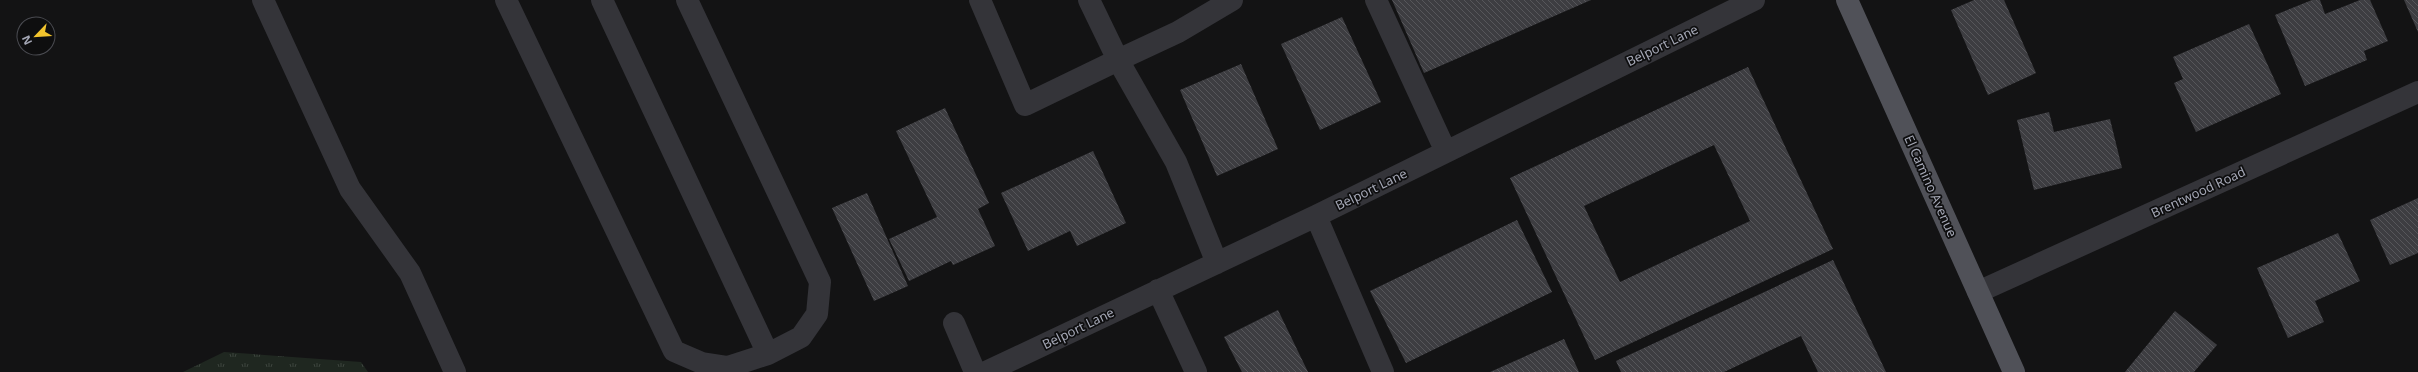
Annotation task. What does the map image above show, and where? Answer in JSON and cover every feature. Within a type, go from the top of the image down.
[{"type":"main road","name":"El Camino Avenue","points":[[1847,0],[2014,372]]},
{"type":"street","points":[[263,0],[350,189],[410,273],[455,372]]},
{"type":"street","points":[[506,0],[674,351],[702,363],[728,367],[768,354],[801,337],[817,314],[820,282],[687,0]]},
{"type":"street","points":[[602,0],[768,354]]},
{"type":"street","points":[[980,0],[1025,105],[1178,32],[1232,0]]},
{"type":"street","points":[[1089,0],[1118,60],[1176,162],[1217,263]]},
{"type":"street","points":[[1376,0],[1446,152]]},
{"type":"street","name":"Belport Lane","points":[[986,372],[1316,216],[1754,0]]},
{"type":"street","name":"Brentwood Road","points":[[1978,292],[2418,92]]},
{"type":"street","points":[[1316,216],[1383,372]]},
{"type":"street","points":[[1158,290],[1196,372]]},
{"type":"street","points":[[954,323],[975,372]]},
{"type":"green space","points":[[224,352],[361,362],[368,372],[183,372]]},
{"type":"building","points":[[1392,0],[1591,0],[1424,73]]},
{"type":"building","points":[[1974,0],[2004,0],[2036,73],[1988,95],[1951,10]]},
{"type":"building","points":[[2312,0],[2320,0],[2325,14],[2360,0],[2370,0],[2388,41],[2364,51],[2367,60],[2305,86],[2275,15]]},
{"type":"building","points":[[2404,0],[2418,0],[2418,32]]},
{"type":"building","points":[[1342,17],[1381,102],[1320,130],[1281,44]]},
{"type":"building","points":[[2249,24],[2281,94],[2196,132],[2174,83],[2183,79],[2173,57]]},
{"type":"building","points":[[1241,64],[1278,149],[1217,176],[1180,90]]},
{"type":"building","points":[[1748,67],[1833,249],[1595,360],[1510,178]],"holes":[[[1714,145],[1750,221],[1620,282],[1584,206]]]},
{"type":"building","points":[[945,108],[989,203],[978,209],[995,246],[953,265],[951,261],[909,281],[889,239],[937,217],[896,131]]},
{"type":"building","points":[[2049,112],[2054,132],[2110,119],[2122,168],[2034,190],[2017,120]]},
{"type":"building","points":[[1093,151],[1126,223],[1077,246],[1070,231],[1028,251],[1001,193]]},
{"type":"building","points":[[867,193],[908,286],[874,301],[832,208]]},
{"type":"building","points":[[2418,198],[2418,253],[2390,265],[2370,220]]},
{"type":"building","points":[[1517,220],[1552,292],[1406,363],[1370,291]]},
{"type":"building","points":[[2338,233],[2360,281],[2315,301],[2324,322],[2288,338],[2257,268]]},
{"type":"building","points":[[1833,260],[1886,372],[1818,372],[1801,336],[1724,372],[1621,372],[1616,361]]},
{"type":"building","points":[[1278,310],[1308,372],[1242,372],[1224,337]]},
{"type":"building","points":[[2175,311],[2217,345],[2194,372],[2125,372]]},
{"type":"building","points":[[1564,339],[1579,372],[1490,372]]}]
